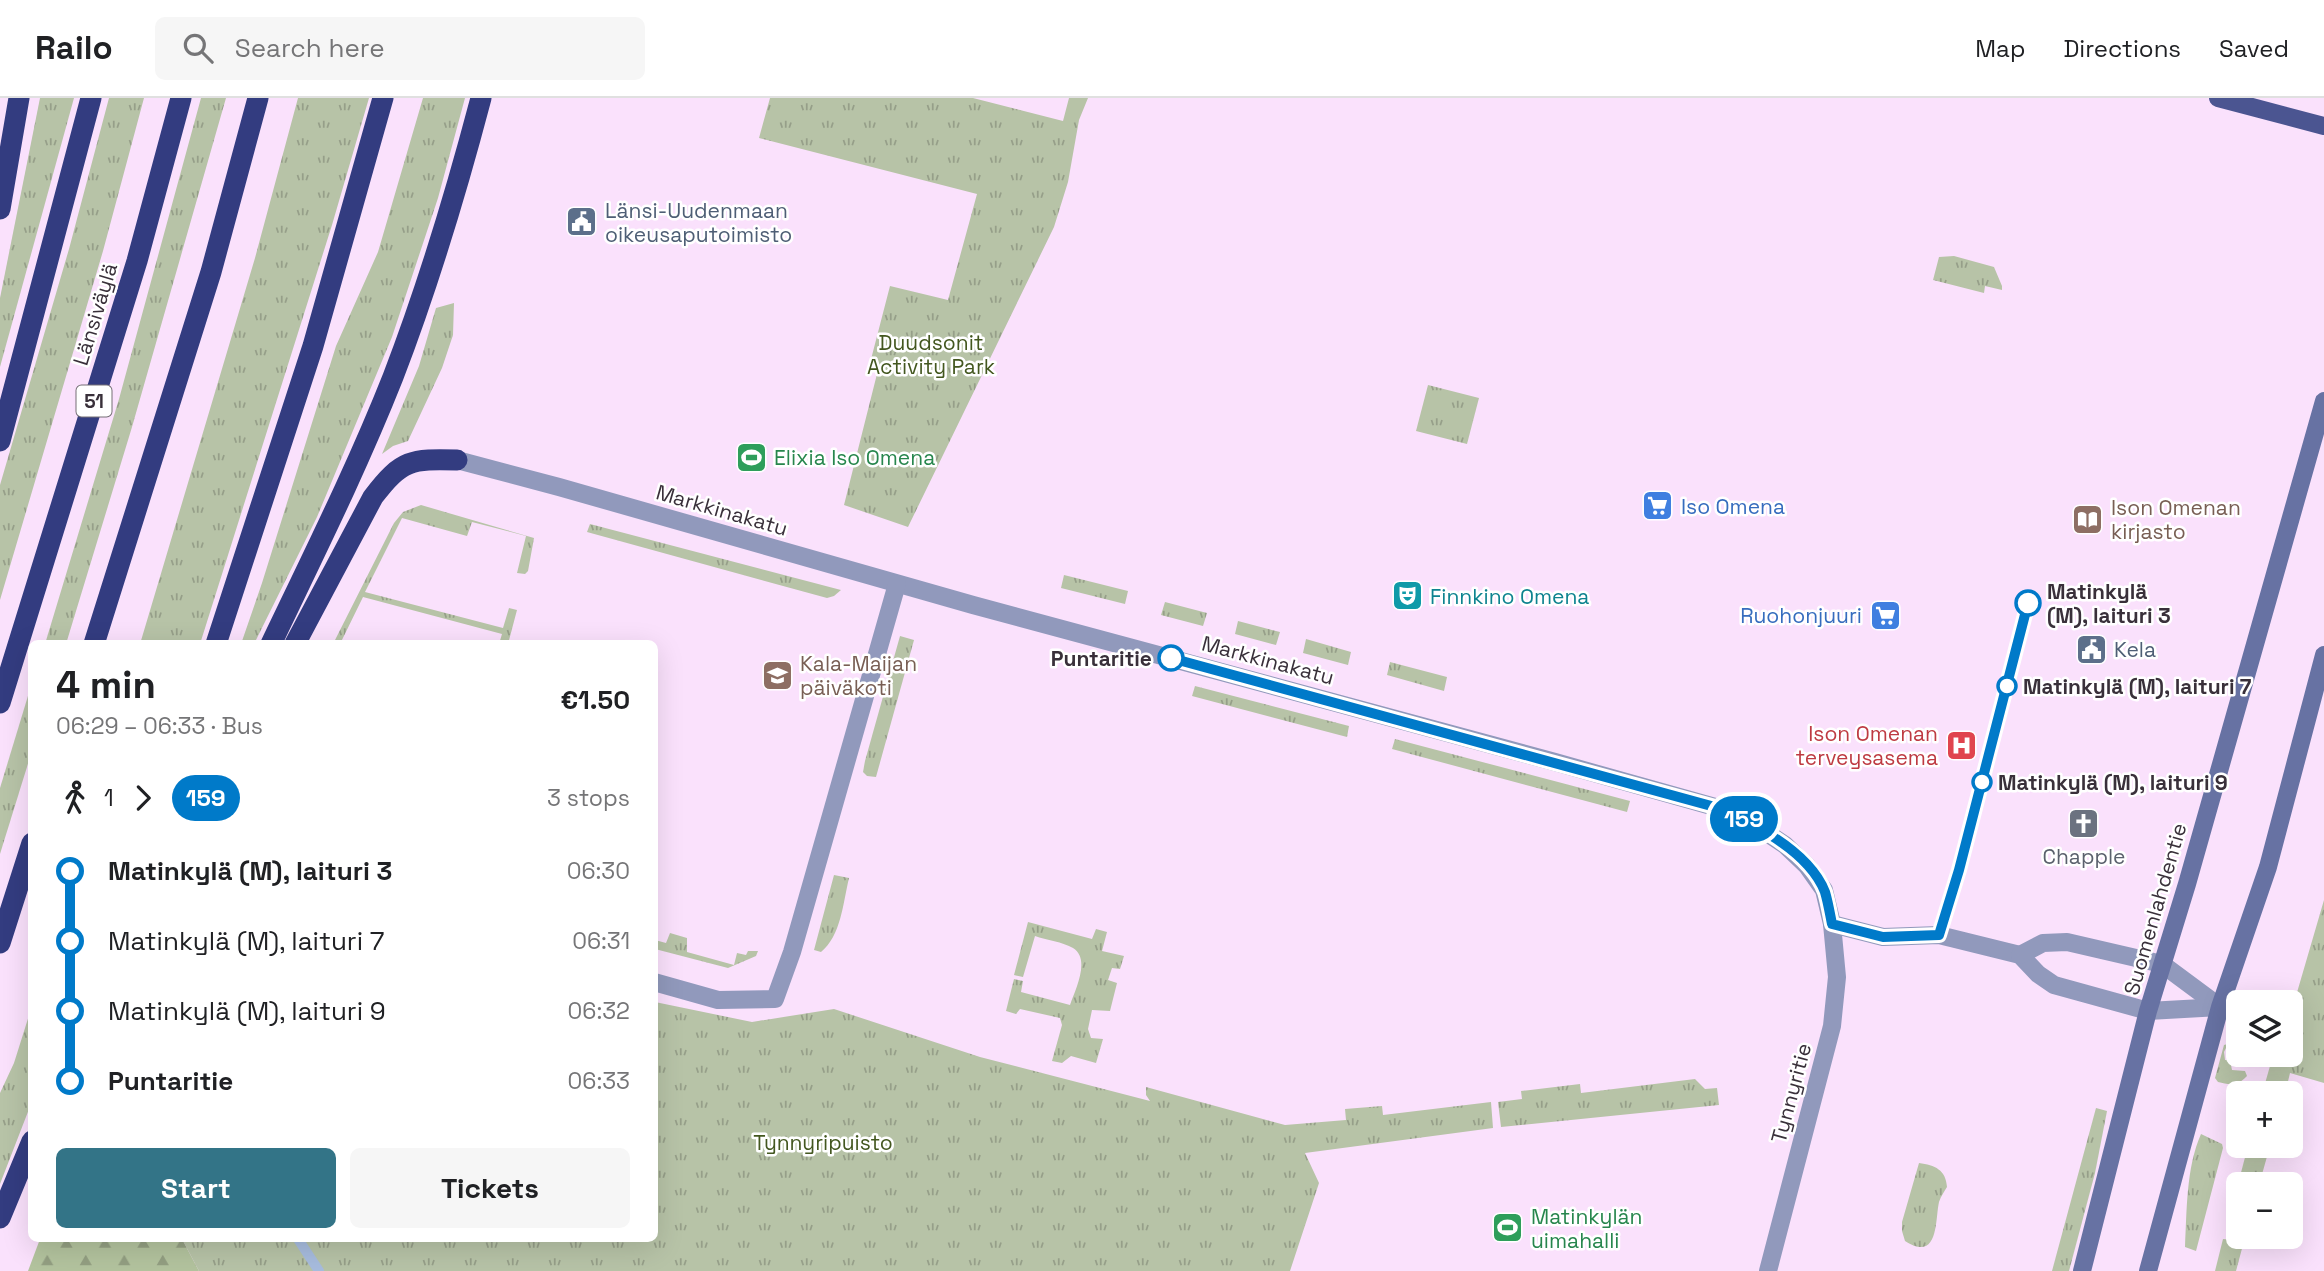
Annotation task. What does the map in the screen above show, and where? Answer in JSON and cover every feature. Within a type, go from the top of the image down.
[{"type":"highway","points":[[0,209],[19,98]]},
{"type":"highway","points":[[0,441],[90,98]]},
{"type":"highway","name":"Länsiväylä","points":[[0,703],[138,261],[181,98]]},
{"type":"highway","points":[[95,640],[211,272],[258,98]]},
{"type":"highway","points":[[217,640],[313,346],[383,98]]},
{"type":"highway","points":[[273,640],[336,508],[392,379],[433,268],[481,98]]},
{"type":"highway","points":[[297,640],[373,497],[384,483],[410,462],[424,459],[457,460]]},
{"type":"highway","points":[[0,943],[28,856]]},
{"type":"highway","points":[[0,1218],[28,1151]]},
{"type":"main road","points":[[2218,98],[2324,127]]},
{"type":"main road","name":"Suomenlahdentie","points":[[2082,1271],[2148,1011],[2324,401]]},
{"type":"main road","points":[[2148,1271],[2220,1007],[2268,867],[2324,655]]},
{"type":"street","name":"Markkinakatu","points":[[457,460],[897,584],[1715,807],[1752,822],[1785,845],[1807,866],[1824,891],[1832,924]]},
{"type":"street","points":[[658,983],[718,1000],[775,999],[792,952],[897,584]]},
{"type":"street","points":[[1832,924],[1883,937],[1939,935],[2020,955],[2038,974],[2054,985],[2148,1011],[2220,1007]]},
{"type":"street","name":"Tynnyritie","points":[[1768,1271],[1832,1026],[1837,977],[1832,924]]},
{"type":"street","points":[[2020,955],[2043,943],[2067,942],[2162,964],[2220,1007]]},
{"type":"green space","points":[[40,98],[74,98],[0,367],[0,298]]},
{"type":"green space","points":[[109,98],[144,98],[103,251],[0,600],[0,485],[69,249]]},
{"type":"green space","points":[[201,98],[226,98],[132,427],[67,640],[46,640],[119,399]]},
{"type":"green space","points":[[298,98],[369,98],[332,225],[201,640],[141,640],[255,258]]},
{"type":"green space","points":[[423,98],[465,98],[438,198],[392,337],[317,517],[256,640],[242,640],[336,346],[378,252]]},
{"type":"green space","name":"Duudsonit Activity Park","points":[[770,98],[973,98],[1063,121],[1069,98],[1088,98],[1079,120],[1068,182],[1054,227],[908,527],[844,505],[878,370],[869,367],[890,286],[948,300],[977,194],[759,138]]},
{"type":"green space","points":[[1954,256],[1994,267],[2002,290],[1985,286],[1984,293],[1933,280],[1939,257]]},
{"type":"green space","points":[[454,303],[453,335],[442,368],[408,441],[393,446],[382,454],[419,366],[436,308]]},
{"type":"green space","points":[[1428,385],[1479,398],[1467,444],[1416,431]]},
{"type":"green space","points":[[421,505],[534,538],[528,571],[525,574],[517,573],[526,536],[472,522],[467,536],[402,518],[365,592],[503,628],[509,608],[517,610],[509,640],[500,640],[502,634],[363,597],[342,640],[335,640],[394,523],[403,512]]},
{"type":"green space","points":[[590,524],[841,590],[827,598],[587,532]]},
{"type":"green space","points":[[1064,575],[1128,591],[1125,604],[1061,588]]},
{"type":"green space","points":[[1165,602],[1207,613],[1203,626],[1161,615]]},
{"type":"green space","points":[[1238,621],[1280,632],[1276,645],[1235,634]]},
{"type":"green space","points":[[900,636],[914,640],[876,777],[867,776],[863,772],[865,761]]},
{"type":"green space","points":[[1306,639],[1351,652],[1348,665],[1303,653]]},
{"type":"green space","points":[[1390,662],[1447,677],[1444,691],[1387,675]]},
{"type":"green space","points":[[1195,686],[1349,726],[1347,737],[1192,696]]},
{"type":"green space","points":[[28,696],[28,764],[0,854],[0,788]]},
{"type":"green space","points":[[1395,739],[1630,801],[1627,812],[1392,749]]},
{"type":"green space","points":[[834,875],[849,878],[837,928],[821,952],[814,950]]},
{"type":"green space","points":[[2324,900],[2324,1083],[2290,1073],[2288,1081],[2266,1081],[2270,1067],[2303,1067],[2303,990],[2298,990]]},
{"type":"green space","points":[[1028,922],[1092,939],[1096,929],[1107,932],[1102,951],[1124,956],[1120,969],[1112,968],[1108,980],[1117,983],[1110,1011],[1092,1010],[1088,1029],[1091,1038],[1103,1039],[1096,1063],[1071,1056],[1062,1063],[1052,1061],[1062,1025],[1060,1018],[1020,1009],[1016,1014],[1006,1011],[1014,979],[1023,981],[1021,992],[1070,1005],[1080,975],[1081,959],[1073,948],[1035,936],[1023,977],[1014,975]]},
{"type":"green space","points":[[670,933],[687,938],[687,952],[734,965],[737,953],[746,955],[748,951],[758,951],[756,956],[728,968],[658,950],[658,941],[666,943]]},
{"type":"green space","name":"Tynnyripuisto","points":[[658,1003],[752,1022],[834,1009],[980,1057],[1150,1101],[1146,1095],[1146,1087],[1285,1125],[1346,1120],[1345,1109],[1382,1106],[1383,1115],[1491,1102],[1493,1128],[1305,1153],[1319,1183],[1290,1271],[199,1271],[184,1242],[658,1242]]},
{"type":"green space","points":[[28,1019],[28,1112],[0,1184],[0,1093],[14,1063]]},
{"type":"green space","points":[[2224,1045],[2226,1067],[2245,1071],[2247,1076],[2241,1081],[2226,1081],[2226,1084],[2215,1078]]},
{"type":"green space","points":[[1695,1079],[1705,1089],[1717,1088],[1719,1105],[1501,1127],[1498,1102],[1522,1099],[1521,1091],[1580,1084],[1581,1093]]},
{"type":"green space","points":[[2096,1108],[2107,1111],[2095,1173],[2069,1271],[2052,1271]]},
{"type":"green space","points":[[2201,1134],[2222,1144],[2223,1148],[2196,1251],[2185,1247],[2190,1175]]},
{"type":"green space","points":[[2245,1158],[2267,1158],[2263,1172],[2241,1172]]},
{"type":"green space","points":[[1919,1163],[1939,1169],[1947,1187],[1939,1202],[1933,1236],[1930,1243],[1924,1247],[1905,1241],[1902,1231],[1902,1222]]},
{"type":"green space","points":[[2223,1239],[2226,1239],[2226,1249],[2242,1249],[2236,1271],[2215,1271]]},
{"type":"green space","points":[[39,1242],[184,1242],[199,1271],[28,1271]]},
{"type":"waterway","points":[[300,1242],[319,1271]]},
{"type":"bus line","name":"159","points":[[1171,658],[1715,807],[1752,822],[1785,845],[1807,866],[1824,891],[1832,924],[1883,937],[1939,935],[1959,870],[2028,603]]},
{"type":"place","name":"Länsi-Uudenmaan oikeusaputoimisto","points":[[582,222]]},
{"type":"place","name":"Elixia Iso Omena","points":[[751,457]]},
{"type":"place","name":"Iso Omena","points":[[1658,506]]},
{"type":"place","name":"Ison Omenan kirjasto","points":[[2088,519]]},
{"type":"place","name":"Finnkino Omena","points":[[1407,596]]},
{"type":"place","name":"Matinkylä (M), laituri 3","points":[[2028,603]]},
{"type":"place","name":"Ruohonjuuri","points":[[1885,615]]},
{"type":"place","name":"Kela","points":[[2091,649]]},
{"type":"place","name":"Puntaritie","points":[[1171,658]]},
{"type":"place","name":"Kala-Maijan päiväkoti","points":[[777,675]]},
{"type":"place","name":"Matinkylä (M), laituri 7","points":[[2007,686]]},
{"type":"place","name":"Ison Omenan terveysasema","points":[[1961,745]]},
{"type":"place","name":"Matinkylä (M), laituri 9","points":[[1982,782]]},
{"type":"place","name":"Chapple","points":[[2084,824]]},
{"type":"place","name":"Matinkylän uimahalli","points":[[1508,1228]]}]
